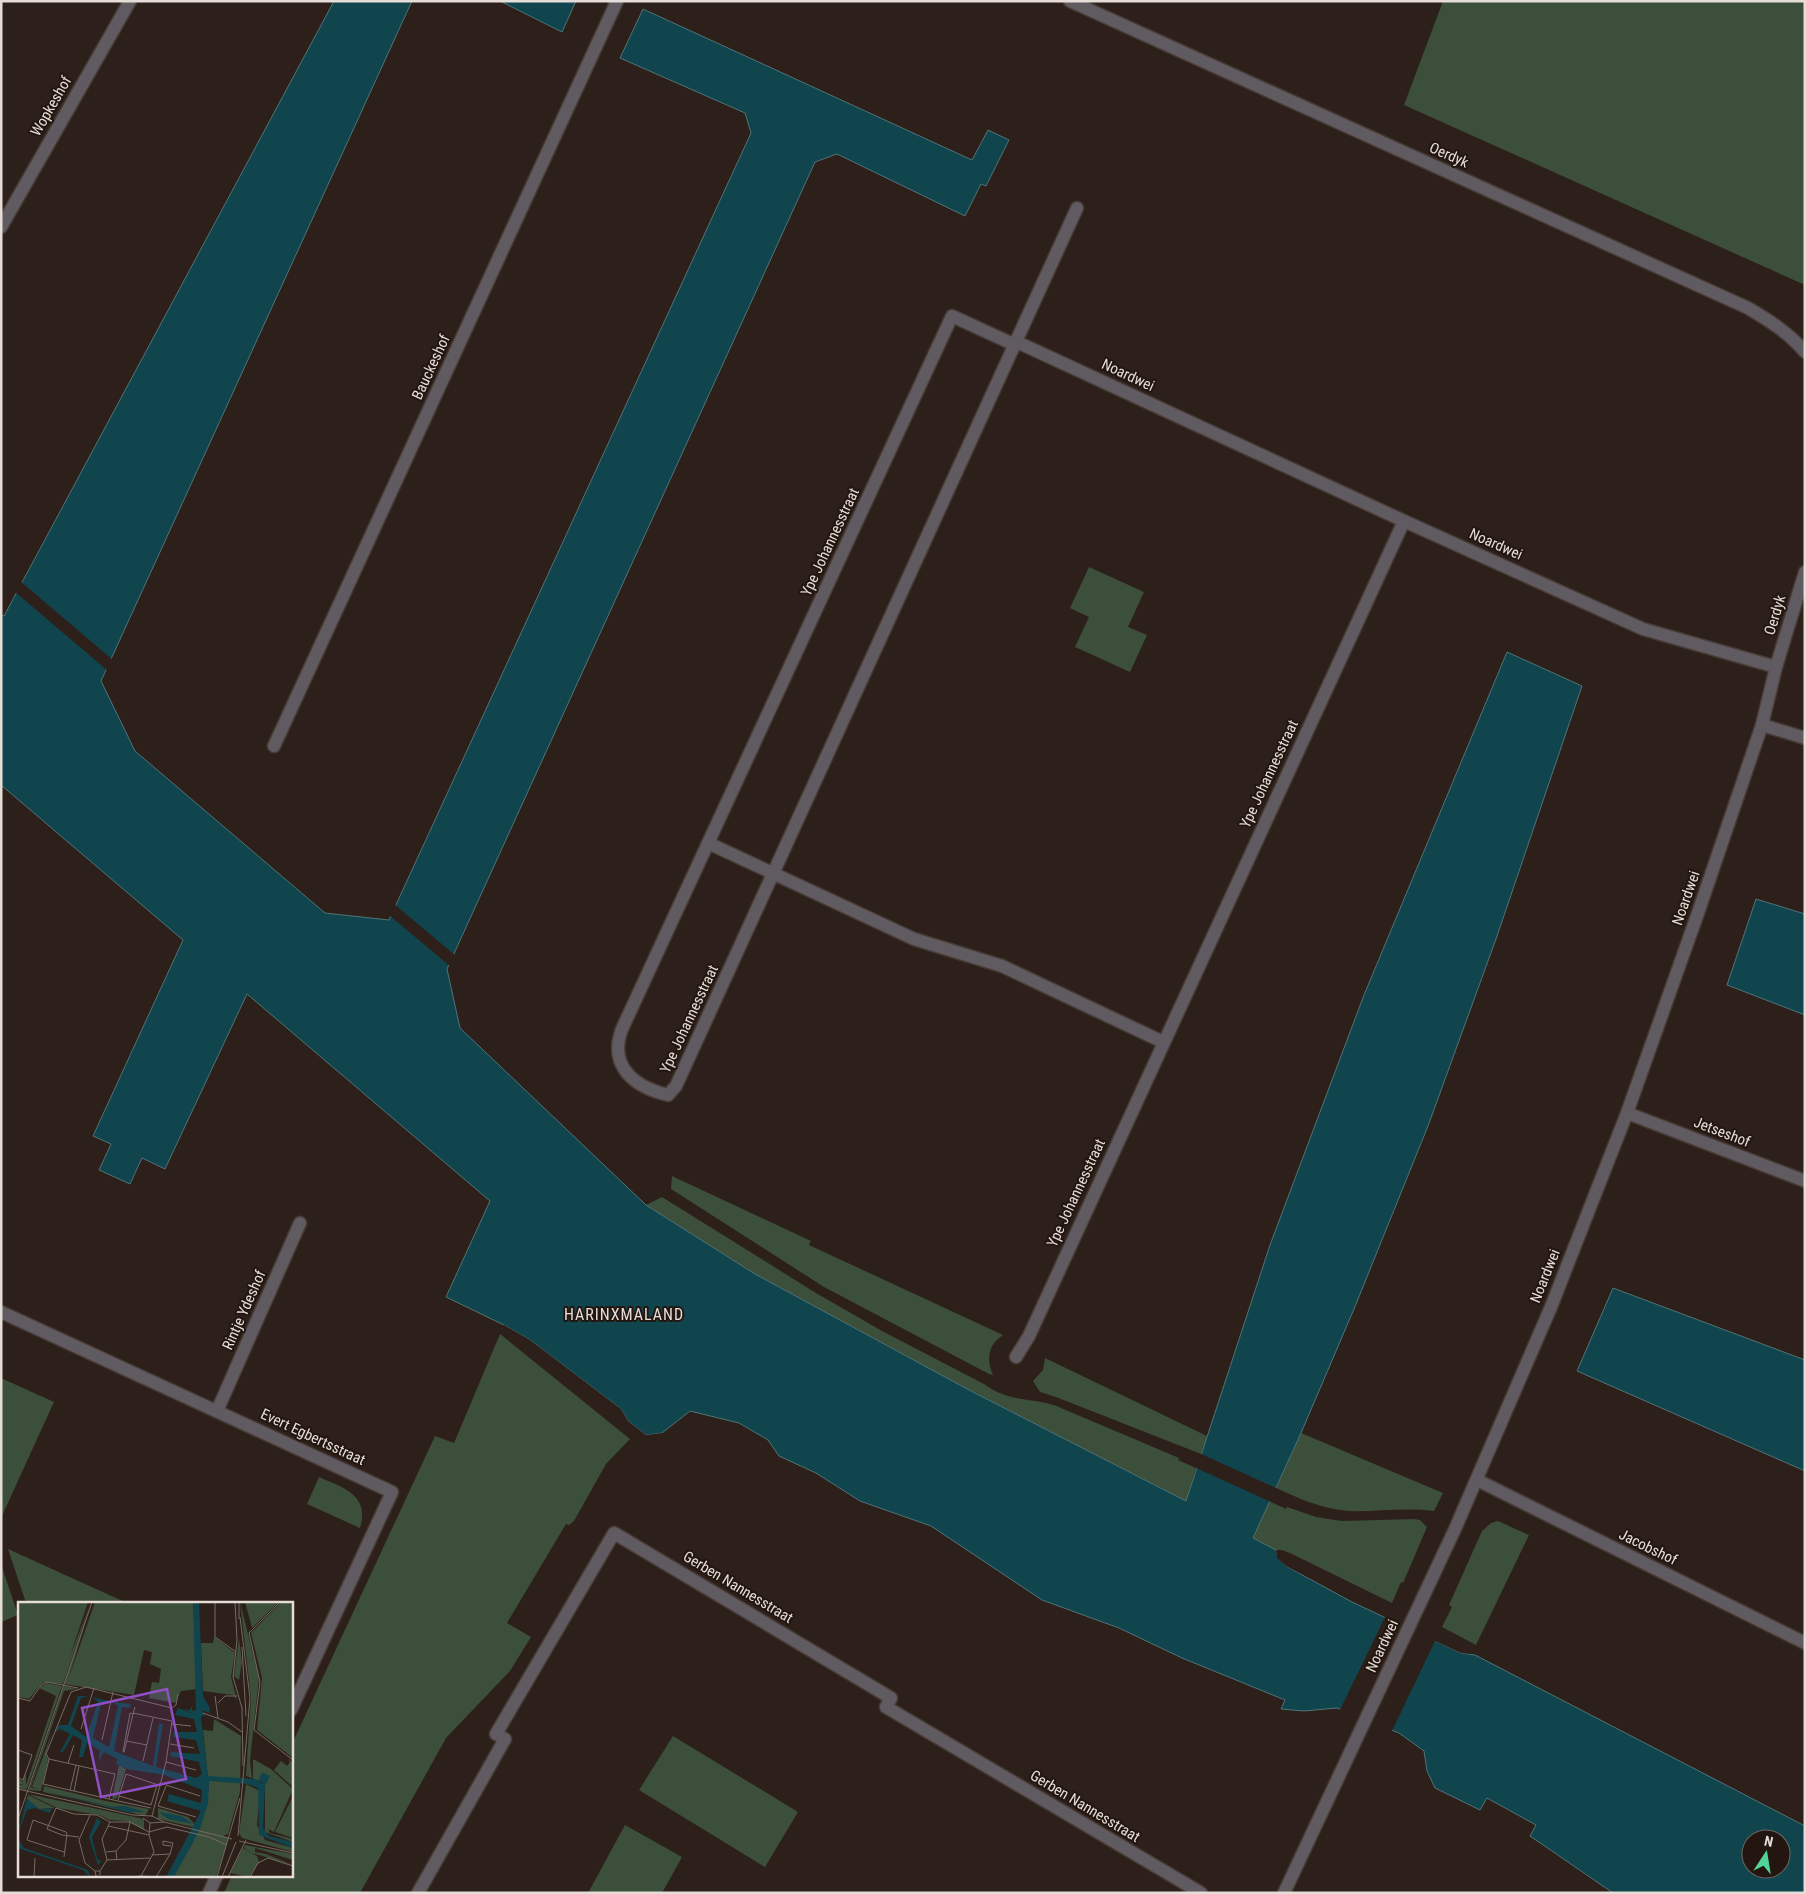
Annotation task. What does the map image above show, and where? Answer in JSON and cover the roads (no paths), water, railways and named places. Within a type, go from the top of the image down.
[{"type":"street","name":"Wopkeshof","points":[[1,227],[130,1]]},
{"type":"street","name":"Bauckeshof","points":[[274,746],[617,1]]},
{"type":"street","name":"Oerdyk","points":[[1070,1],[1748,308],[1775,324],[1805,352]]},
{"type":"street","name":"Ype Johannesstraat","points":[[1016,344],[952,316],[618,1041],[617,1053],[623,1069],[637,1082],[659,1093],[668,1095],[676,1086],[1016,344],[1076,208]]},
{"type":"street","name":"Noardwei","points":[[1016,344],[1643,629],[1776,667],[1762,725],[1698,913],[1627,1113],[1551,1307],[1477,1480],[1284,1893]]},
{"type":"street","name":"Ype Johannesstraat","points":[[1016,1357],[1028,1336],[1404,521]]},
{"type":"street","name":"Oerdyk","points":[[1776,667],[1805,572]]},
{"type":"street","points":[[1762,725],[1805,738]]},
{"type":"street","points":[[708,843],[914,938],[1002,966],[1164,1042]]},
{"type":"street","name":"Jetseshof","points":[[1627,1113],[1805,1181]]},
{"type":"street","name":"Rintje Ydeshof","points":[[217,1411],[300,1223]]},
{"type":"street","name":"Evert Egbertsstraat","points":[[1,1312],[392,1492],[292,1708]]},
{"type":"street","name":"Jacobshof","points":[[1477,1480],[1805,1643]]},
{"type":"street","name":"Gerben Nannesstraat","points":[[418,1893],[505,1739],[496,1734],[614,1533],[891,1698],[886,1707],[1194,1891]]},
{"type":"street","points":[[209,1893],[217,1876]]},
{"type":"water","points":[[334,1],[412,1],[101,681],[135,751],[325,913],[389,920],[751,133],[745,113],[620,58],[643,9],[972,160],[988,130],[1009,140],[986,186],[981,184],[965,216],[837,154],[815,162],[447,969],[460,1028],[646,1205],[755,1274],[969,1390],[1186,1501],[1270,1245],[1364,995],[1507,652],[1582,686],[1496,939],[1428,1126],[1354,1309],[1301,1433],[1253,1538],[1276,1550],[1278,1558],[1286,1566],[1352,1602],[1461,1653],[1475,1655],[1805,1826],[1805,1893],[1613,1893],[1530,1836],[1536,1825],[1487,1798],[1480,1810],[1435,1788],[1427,1771],[1424,1751],[1399,1733],[1337,1708],[1304,1711],[1281,1709],[1285,1700],[1182,1658],[1119,1628],[1042,1600],[931,1526],[860,1501],[816,1473],[779,1456],[768,1440],[739,1423],[690,1411],[662,1433],[646,1435],[628,1421],[621,1409],[530,1340],[504,1325],[446,1297],[490,1201],[247,994],[165,1169],[142,1158],[130,1184],[99,1170],[111,1144],[93,1136],[183,940],[1,785],[1,615],[4,616]]},
{"type":"water","points":[[500,1],[576,1],[562,32]]},
{"type":"water","points":[[1756,899],[1805,914],[1805,1015],[1727,985]]},
{"type":"water","points":[[1613,1288],[1805,1360],[1805,1471],[1577,1371]]},
{"type":"district","name":"HARINXMALAND","points":[[624,1314]]}]
